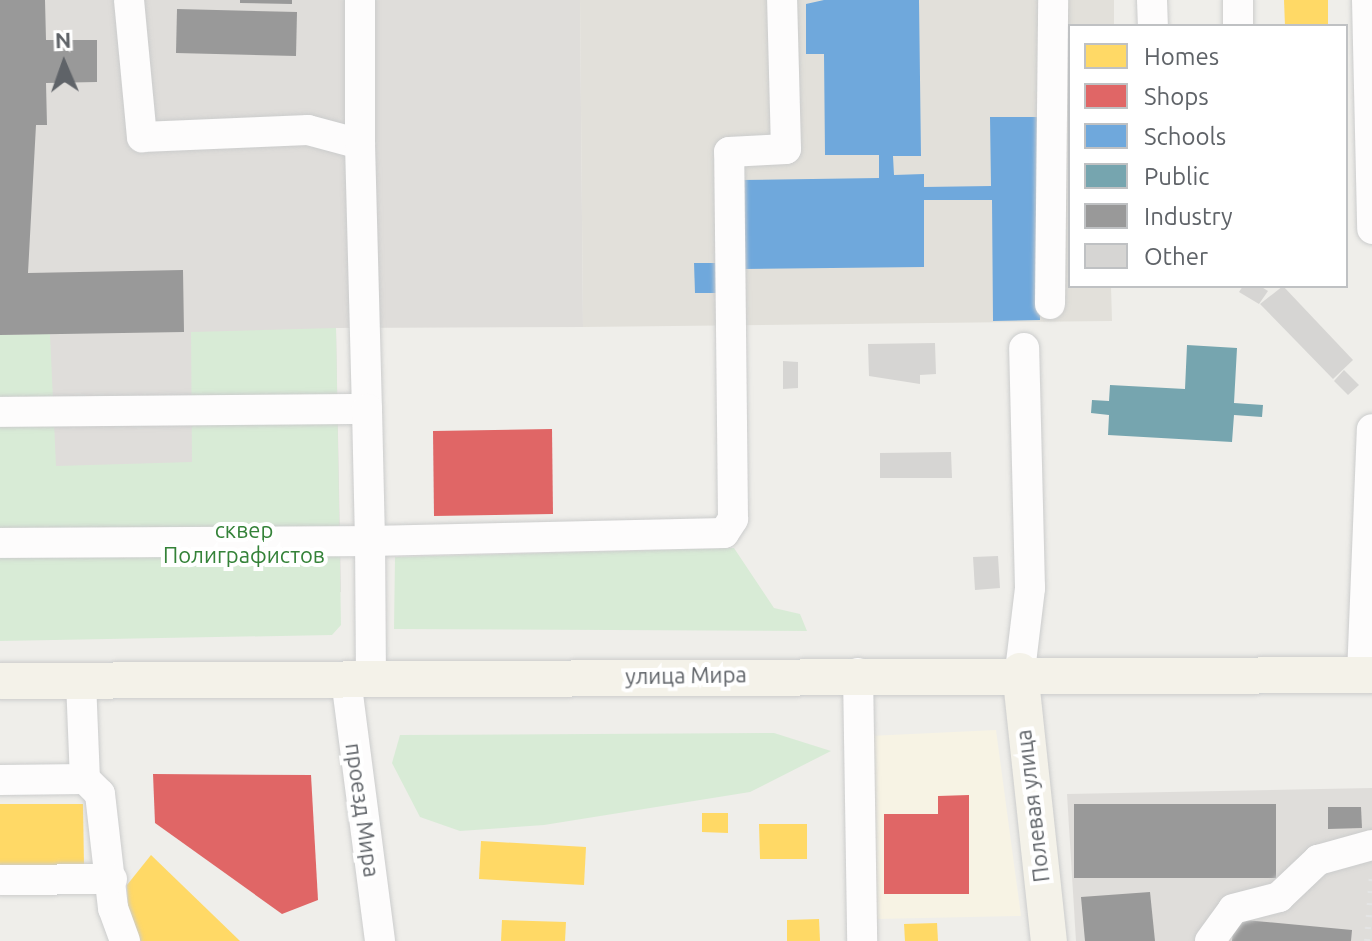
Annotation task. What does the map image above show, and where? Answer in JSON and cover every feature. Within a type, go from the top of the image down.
[{"type":"main road","name":"улица Мира","points":[[0,681],[1020,671],[1367,675]]},
{"type":"main road","name":"Полевая улица","points":[[1020,671],[1049,941]]},
{"type":"street","points":[[129,0],[142,137],[308,130],[360,144]]},
{"type":"street","name":"проезд Мира","points":[[360,0],[360,144],[370,541],[359,679],[380,941]]},
{"type":"street","points":[[0,543],[370,541],[724,533],[733,519],[729,152],[786,149],[782,0]]},
{"type":"street","points":[[1050,304],[1053,0]]},
{"type":"street","points":[[1152,0],[1153,24]]},
{"type":"street","points":[[1238,0],[1238,24]]},
{"type":"street","points":[[1367,0],[1370,83],[1358,122],[1372,229]]},
{"type":"street","points":[[1020,671],[1030,588],[1024,348]]},
{"type":"street","points":[[0,412],[367,409]]},
{"type":"street","points":[[1367,675],[1372,429]]},
{"type":"street","points":[[858,673],[862,941]]},
{"type":"street","points":[[81,681],[85,779],[105,802],[112,879],[125,941]]},
{"type":"street","points":[[0,780],[85,779]]},
{"type":"street","points":[[1210,941],[1233,909],[1279,897],[1318,860],[1372,845]]},
{"type":"street","points":[[0,880],[112,879]]},
{"type":"shaded area","points":[[0,0],[580,0],[583,327],[336,328],[341,592],[0,598]]},
{"type":"shaded area","points":[[580,0],[1114,0],[1114,24],[1068,24],[1068,288],[1111,288],[1112,321],[583,327]]},
{"type":"shaded area","points":[[996,730],[1021,916],[876,919],[869,736]]},
{"type":"shaded area","points":[[1372,788],[1372,941],[1076,941],[1067,794]]},
{"type":"green space","name":"сквер Полиграфистов","points":[[336,328],[341,625],[332,635],[0,641],[0,335],[50,334],[56,466],[192,462],[191,332]]},
{"type":"green space","points":[[734,548],[774,608],[800,614],[807,631],[394,629],[395,557]]},
{"type":"green space","points":[[774,733],[831,751],[750,792],[544,825],[460,831],[420,817],[392,763],[400,735]]},
{"type":"building: Homes","points":[[1284,0],[1328,0],[1328,24],[1285,24]]},
{"type":"building: Homes","points":[[0,804],[83,804],[84,867],[0,868]]},
{"type":"building: Homes","points":[[702,813],[728,813],[728,833],[702,832]]},
{"type":"building: Homes","points":[[759,824],[807,824],[807,859],[760,859]]},
{"type":"building: Homes","points":[[481,841],[586,847],[584,885],[479,879]]},
{"type":"building: Homes","points":[[151,855],[240,941],[141,941],[129,930],[127,885]]},
{"type":"building: Homes","points":[[819,919],[820,941],[787,941],[787,920]]},
{"type":"building: Homes","points":[[502,920],[566,922],[565,941],[501,941]]},
{"type":"building: Homes","points":[[937,923],[938,941],[905,941],[904,924]]},
{"type":"building: Shops","points":[[552,429],[553,514],[434,516],[433,431]]},
{"type":"building: Shops","points":[[153,774],[311,775],[318,900],[282,914],[155,823]]},
{"type":"building: Shops","points":[[969,795],[969,894],[884,894],[884,814],[938,814],[938,796]]},
{"type":"building: Schools","points":[[824,0],[919,0],[921,156],[893,156],[894,175],[924,174],[924,187],[991,186],[990,117],[1038,117],[1040,320],[993,321],[992,200],[924,200],[924,267],[742,269],[741,180],[879,178],[879,155],[825,155],[824,54],[806,54],[806,4]]},
{"type":"building: Schools","points":[[694,263],[718,263],[719,293],[695,293]]},
{"type":"building: Public","points":[[1187,345],[1237,348],[1234,403],[1263,405],[1262,417],[1234,415],[1232,442],[1108,435],[1109,415],[1091,413],[1092,400],[1109,401],[1110,385],[1185,389]]},
{"type":"building: Industry","points":[[0,0],[45,0],[46,40],[97,40],[97,82],[46,83],[47,125],[36,125],[28,273],[183,270],[184,332],[0,335]]},
{"type":"building: Industry","points":[[240,0],[292,0],[292,4],[240,3]]},
{"type":"building: Industry","points":[[177,9],[297,12],[296,56],[176,53]]},
{"type":"building: Industry","points":[[1074,804],[1276,804],[1276,878],[1074,878]]},
{"type":"building: Industry","points":[[1328,807],[1361,807],[1362,828],[1328,829]]},
{"type":"building: Industry","points":[[1150,892],[1155,941],[1085,941],[1081,897]]},
{"type":"building: Industry","points":[[1234,919],[1352,930],[1351,941],[1232,941]]},
{"type":"building: Other","points":[[1242,288],[1263,288],[1268,291],[1259,304],[1239,292]]},
{"type":"building: Other","points":[[1280,288],[1285,288],[1353,360],[1333,379],[1260,304]]},
{"type":"building: Other","points":[[935,343],[936,374],[920,375],[920,384],[869,376],[868,344]]},
{"type":"building: Other","points":[[783,361],[798,362],[798,388],[783,389]]},
{"type":"building: Other","points":[[1344,370],[1359,385],[1348,395],[1334,381]]},
{"type":"building: Other","points":[[951,452],[952,478],[880,478],[880,453]]},
{"type":"building: Other","points":[[998,556],[1000,588],[975,590],[973,557]]},
{"type":"railway","points":[[1367,941],[1372,875]]}]
